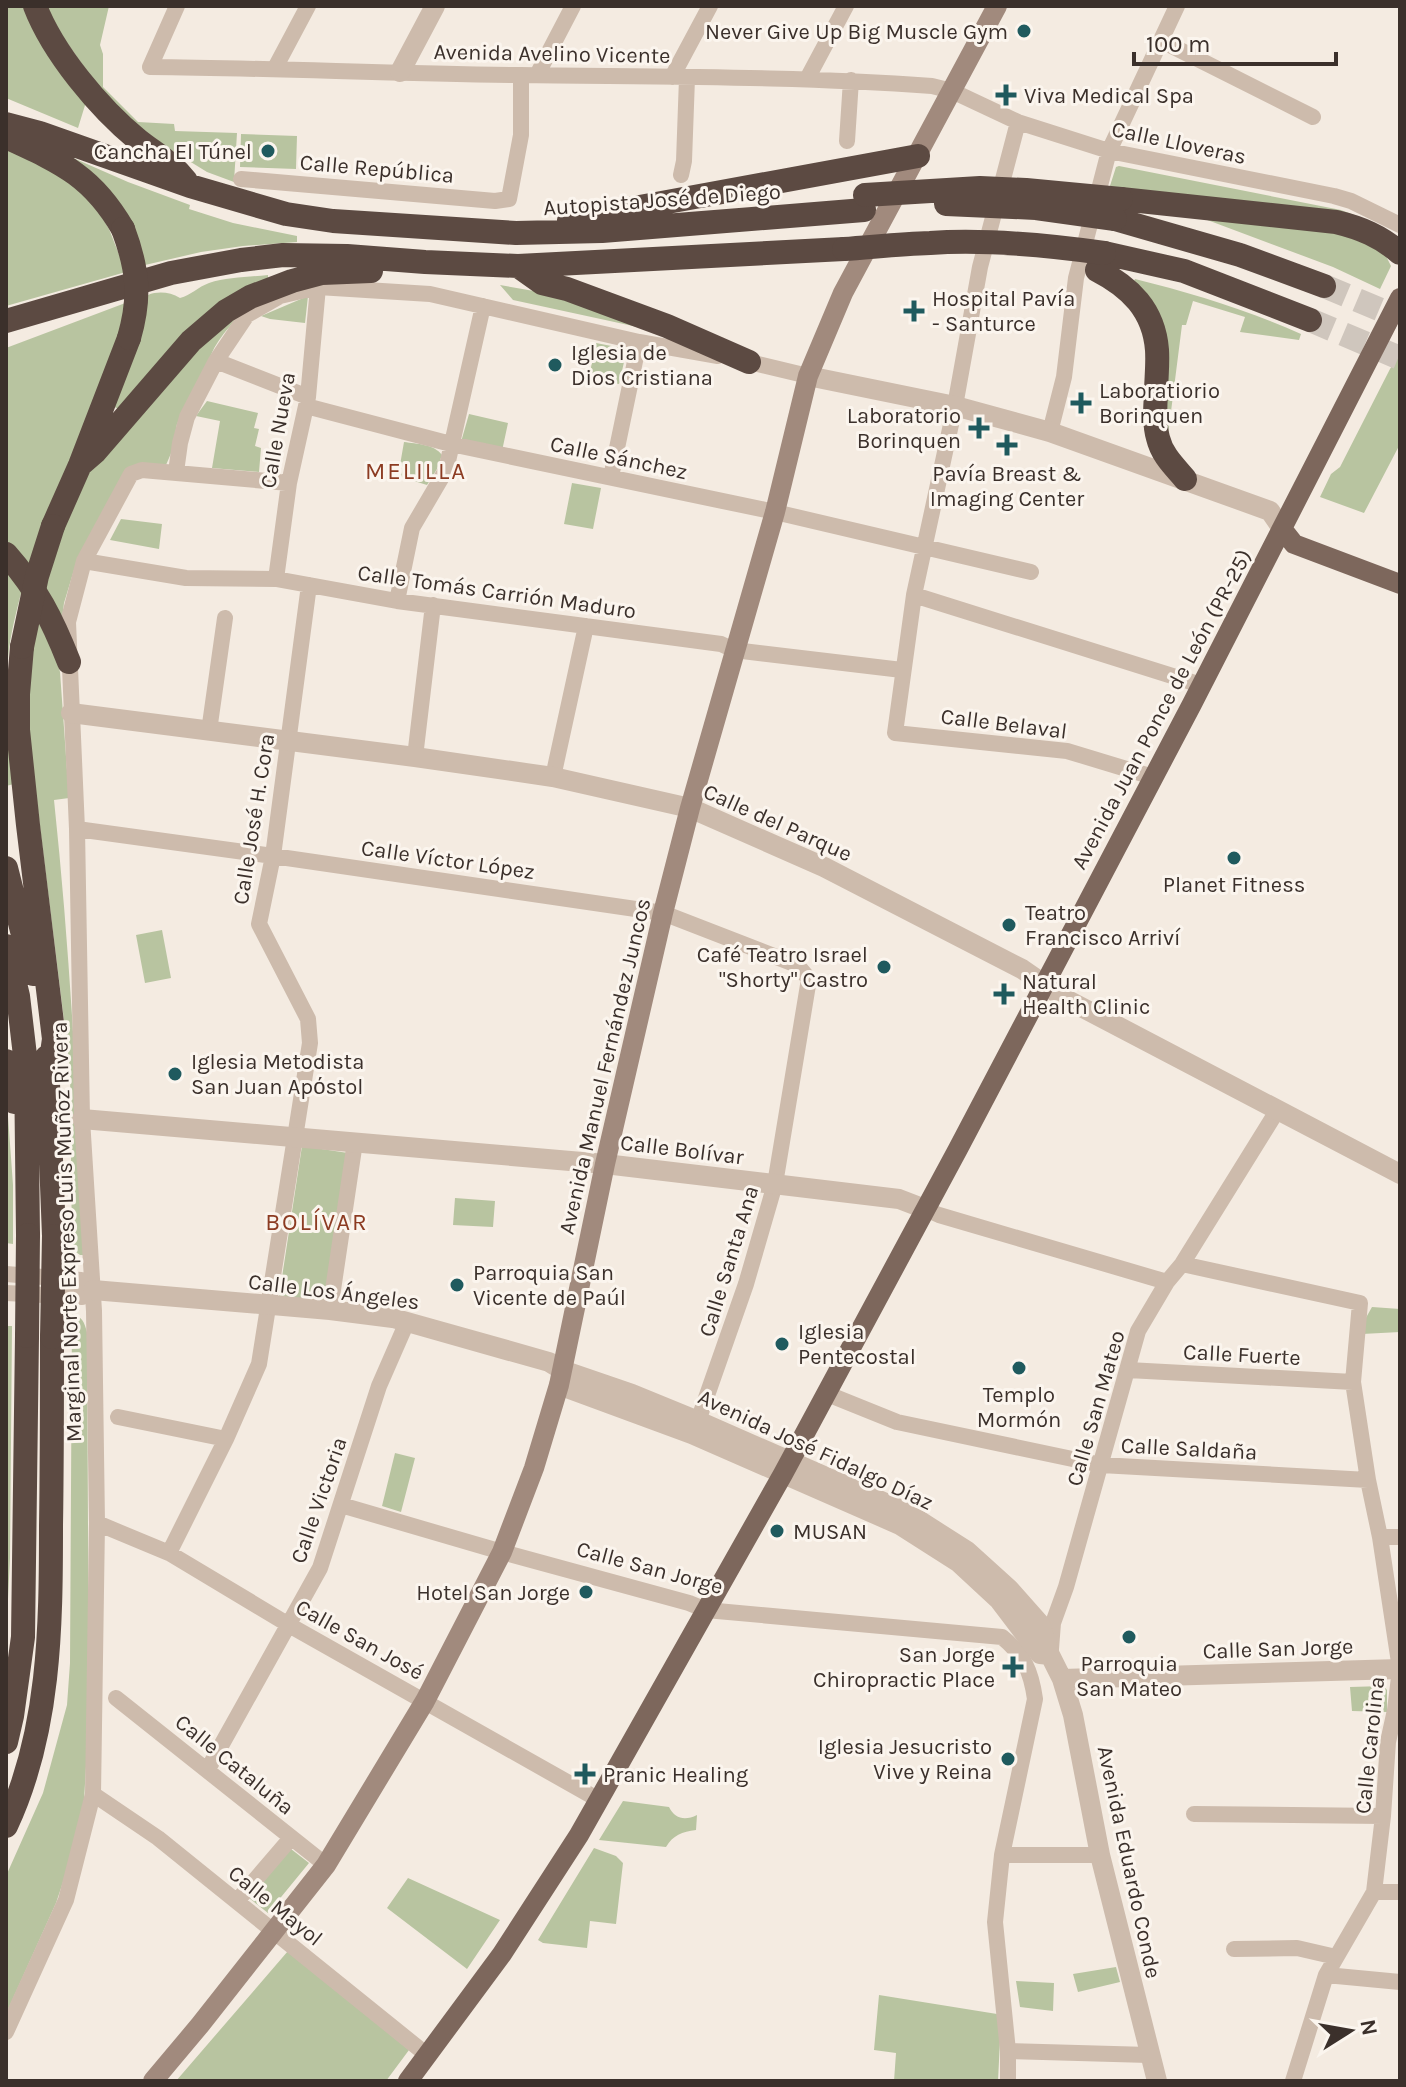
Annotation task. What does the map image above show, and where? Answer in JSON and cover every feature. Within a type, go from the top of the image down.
[{"type":"highway","points":[[35,6],[60,54],[89,89],[138,140],[174,165],[190,186]]},
{"type":"highway","name":"Autopista José de Diego","points":[[6,124],[39,142],[286,214],[333,221],[516,233],[602,231],[800,216],[865,203],[1118,209],[1324,286]]},
{"type":"highway","points":[[6,137],[39,142],[88,183],[110,207],[123,229],[135,268],[137,288],[137,304],[129,338],[53,526],[37,576],[22,647],[18,730],[54,1039],[49,1074]]},
{"type":"highway","points":[[516,233],[599,214],[918,156]]},
{"type":"highway","points":[[1118,209],[1336,222],[1362,228],[1400,253]]},
{"type":"highway","points":[[6,321],[171,273],[283,255],[319,254],[518,266],[906,245],[941,256],[1100,262],[1184,271],[1310,320]]},
{"type":"highway","points":[[80,465],[95,452],[191,341],[226,311],[280,284],[322,273],[373,271],[425,262]]},
{"type":"highway","points":[[1100,262],[1135,295],[1147,316],[1157,347],[1157,437],[1164,455],[1185,479]]},
{"type":"highway","points":[[518,266],[542,283],[567,289],[667,326],[749,362]]},
{"type":"highway","points":[[6,554],[38,594],[69,662]]},
{"type":"highway","points":[[6,868],[43,1021],[49,1074],[54,1236],[51,1616],[43,1704],[28,1769],[6,1826]]},
{"type":"highway","points":[[6,946],[18,996],[23,1036],[28,1151],[23,1637],[6,1742]]},
{"type":"highway","points":[[6,1061],[15,1108],[28,1151]]},
{"type":"main road","name":"Avenida Manuel Fernández Juncos","points":[[153,2081],[326,1865],[425,1701],[502,1552],[534,1468],[560,1378],[663,913],[775,512],[808,376],[843,293],[997,6]]},
{"type":"main road","name":"Avenida Juan Ponce de León (PR-25)","points":[[786,1467],[1283,530],[1400,298]]},
{"type":"main road","points":[[1283,530],[1294,544],[1400,584]]},
{"type":"main road","points":[[408,2081],[502,1954],[579,1835],[786,1467]]},
{"type":"street","name":"Avenida Avelino Vicente","points":[[177,6],[150,67],[851,80],[932,86],[952,91]]},
{"type":"street","points":[[275,68],[308,6]]},
{"type":"street","points":[[400,72],[435,6]]},
{"type":"street","points":[[529,75],[573,6]]},
{"type":"street","points":[[681,175],[684,161],[679,77],[710,6]]},
{"type":"street","points":[[807,79],[846,6]]},
{"type":"street","points":[[1050,432],[1064,377],[1076,278],[1109,151],[1177,6]]},
{"type":"street","points":[[1160,40],[1313,117]]},
{"type":"street","name":"Calle República","points":[[241,179],[495,201],[509,199],[529,75]]},
{"type":"street","points":[[847,141],[851,80]]},
{"type":"street","name":"Calle Lloveras","points":[[952,91],[1018,122],[1109,151],[1334,196],[1400,225]]},
{"type":"street","points":[[902,670],[914,595],[955,406],[980,267],[1018,122]]},
{"type":"street","points":[[289,483],[176,472],[180,443],[187,417],[216,361],[247,315],[280,296],[318,287],[430,294],[639,342],[955,406],[1050,432],[1270,511],[1283,530]]},
{"type":"street","name":"Calle Nueva","points":[[276,579],[289,483],[307,402],[318,287]]},
{"type":"street","points":[[397,601],[412,528],[446,470],[483,306]]},
{"type":"street","points":[[611,477],[639,342]]},
{"type":"street","name":"Calle Sánchez","points":[[216,361],[307,402],[451,444],[775,512],[1031,572]]},
{"type":"street","name":"Marginal Norte Expreso Luis Muñoz Rivera","points":[[6,2032],[66,1900],[93,1794],[97,1523],[93,1290],[82,1119],[77,829],[68,622],[84,561],[131,474],[142,470],[176,472]]},
{"type":"street","name":"Calle Tomás Carrión Maduro","points":[[84,561],[186,578],[276,579],[397,601],[721,644],[734,650],[902,670]]},
{"type":"street","name":"Calle José H. Cora","points":[[169,1553],[226,1439],[259,1364],[310,1041],[308,1019],[259,924],[273,856],[309,585]]},
{"type":"street","points":[[914,595],[1201,685]]},
{"type":"street","points":[[415,757],[433,605]]},
{"type":"street","points":[[209,731],[225,618]]},
{"type":"street","points":[[553,777],[586,626]]},
{"type":"street","name":"Calle Belaval","points":[[902,670],[895,733],[1067,751],[1153,777]]},
{"type":"street","name":"Calle del Parque","points":[[71,713],[553,777],[690,808],[824,867],[1022,969],[1064,998],[1400,1174]]},
{"type":"street","name":"Calle Víctor López","points":[[77,829],[663,913],[797,965],[803,971]]},
{"type":"street","name":"Calle Santa Ana","points":[[698,1421],[746,1284],[775,1184],[809,979],[803,971]]},
{"type":"street","name":"Calle San Mateo","points":[[1050,1655],[1053,1623],[1066,1587],[1138,1331],[1277,1111]]},
{"type":"street","name":"Calle Bolívar","points":[[82,1119],[605,1164],[899,1199],[939,1215],[1167,1282]]},
{"type":"street","points":[[330,1310],[355,1142]]},
{"type":"street","name":"Calle Carolina","points":[[1182,1264],[1360,1303],[1353,1382],[1400,1669],[1388,1742],[1374,1892],[1326,1975],[1293,2081]]},
{"type":"street","name":"Calle Los Ángeles","points":[[6,1274],[81,1280],[93,1290],[330,1310],[407,1322],[549,1362],[560,1378]]},
{"type":"street","name":"Calle Los Ángeles","points":[[6,1293],[82,1297],[93,1290]]},
{"type":"street","name":"Calle Victoria","points":[[208,1769],[320,1568],[379,1386],[407,1322]]},
{"type":"street","name":"Calle Fuerte","points":[[1128,1370],[1353,1382]]},
{"type":"street","name":"Avenida José Fidalgo Díaz","points":[[560,1378],[632,1394],[698,1421],[786,1467]]},
{"type":"street","name":"Avenida José Fidalgo Díaz","points":[[560,1378],[692,1434],[906,1512],[967,1551],[1009,1589],[1040,1624],[1050,1655]]},
{"type":"street","name":"Calle Saldaña","points":[[825,1393],[897,1422],[1101,1465],[1368,1480]]},
{"type":"street","points":[[118,1417],[226,1439]]},
{"type":"street","name":"Calle San Jorge","points":[[341,1505],[706,1610],[1002,1637],[1016,1648],[1032,1675],[1035,1699],[1002,1855]]},
{"type":"street","name":"Calle San José","points":[[97,1523],[169,1553],[289,1625],[599,1800]]},
{"type":"street","points":[[1380,1537],[1400,1537]]},
{"type":"street","name":"Avenida Eduardo Conde","points":[[1050,1655],[1062,1679],[1073,1715],[1100,1855],[1157,2081]]},
{"type":"street","name":"Calle San Jorge","points":[[1062,1679],[1400,1669]]},
{"type":"street","name":"Calle Cataluña","points":[[116,1698],[326,1865]]},
{"type":"street","name":"Calle Mayol","points":[[93,1794],[158,1838],[427,2055]]},
{"type":"street","points":[[1194,1814],[1382,1822],[1400,1830]]},
{"type":"street","points":[[237,1901],[291,1838]]},
{"type":"street","points":[[1008,2081],[1008,2051],[995,1922],[1002,1855],[1100,1855]]},
{"type":"street","points":[[1374,1892],[1400,1892]]},
{"type":"street","points":[[1234,1949],[1297,1948],[1336,1957]]},
{"type":"street","points":[[1326,1975],[1400,1982]]},
{"type":"street","points":[[1008,2051],[1149,2055]]},
{"type":"green space","points":[[6,6],[27,6],[86,102],[78,128],[6,98]]},
{"type":"green space","points":[[41,6],[109,6],[100,45],[103,87],[138,122],[174,124],[175,131],[237,133],[234,182],[207,172],[121,119]]},
{"type":"green space","name":"Cancha El Túnel","points":[[241,134],[297,136],[296,169],[240,167]]},
{"type":"green space","points":[[39,143],[190,205],[189,209],[233,223],[297,236],[297,242],[201,252],[145,265]]},
{"type":"green space","points":[[6,147],[48,162],[93,202],[109,229],[126,272],[6,306]]},
{"type":"green space","points":[[1119,166],[1341,210],[1357,216],[1109,189]]},
{"type":"green space","points":[[1202,218],[1356,234],[1386,256],[1391,266],[1380,289],[1333,267]]},
{"type":"green space","points":[[268,275],[268,284],[123,411],[110,405],[148,295],[164,293],[180,298],[216,281]]},
{"type":"green space","points":[[1135,279],[1260,317],[1301,334],[1299,340],[1240,332],[1245,317],[1193,301],[1186,325],[1182,325],[1168,435],[1133,283]]},
{"type":"green space","points":[[500,285],[551,294],[679,336],[513,300]]},
{"type":"green space","points":[[308,296],[305,323],[261,316]]},
{"type":"green space","points":[[128,302],[116,354],[27,568],[6,544],[6,348]]},
{"type":"green space","points":[[242,313],[213,351],[177,424],[166,465],[142,464],[74,570],[62,619],[44,592],[59,534],[90,470],[184,356]]},
{"type":"green space","points":[[596,343],[627,349],[619,384],[589,377]]},
{"type":"green space","points":[[1400,354],[1400,444],[1364,513],[1320,497],[1331,474],[1340,467]]},
{"type":"green space","points":[[207,401],[258,413],[254,428],[259,429],[255,446],[261,448],[259,472],[212,468],[220,421],[196,416]]},
{"type":"green space","points":[[469,414],[508,423],[502,451],[461,442]]},
{"type":"green space","points":[[404,442],[430,447],[442,455],[427,485],[401,477]]},
{"type":"green space","points":[[572,483],[601,488],[593,529],[564,524]]},
{"type":"green space","points":[[121,519],[162,524],[159,549],[110,540]]},
{"type":"green space","points":[[6,565],[23,585],[8,659],[14,784],[6,786]]},
{"type":"green space","points":[[39,611],[60,672],[69,798],[54,800],[73,1027],[84,1255],[72,1249],[70,1069],[30,746],[29,669]]},
{"type":"green space","points":[[162,930],[171,978],[145,983],[136,935]]},
{"type":"green space","points":[[6,1089],[13,1185],[13,1244],[6,1243]]},
{"type":"green space","points":[[302,1146],[348,1153],[324,1302],[279,1297]]},
{"type":"green space","points":[[455,1198],[495,1201],[493,1227],[453,1225]]},
{"type":"green space","points":[[1372,1307],[1400,1309],[1400,1332],[1362,1334],[1363,1323]]},
{"type":"green space","points":[[72,1314],[82,1320],[87,1332],[89,1715],[84,1801],[71,1858],[56,1903],[6,2014],[6,1876],[43,1793],[67,1705],[70,1663]]},
{"type":"green space","points":[[6,1326],[12,1326],[10,1558],[6,1640]]},
{"type":"green space","points":[[395,1453],[415,1458],[401,1512],[382,1506]]},
{"type":"green space","points":[[1384,1686],[1387,1690],[1387,1712],[1352,1711],[1350,1687]]},
{"type":"green space","points":[[623,1801],[669,1807],[681,1818],[697,1815],[696,1830],[678,1835],[666,1847],[599,1840]]},
{"type":"green space","points":[[594,1848],[616,1856],[623,1863],[616,1924],[590,1921],[587,1948],[543,1943],[538,1940]]},
{"type":"green space","points":[[291,1849],[309,1863],[268,1913],[249,1898]]},
{"type":"green space","points":[[408,1878],[500,1920],[467,1969],[387,1908]]},
{"type":"green space","points":[[288,1951],[409,2050],[386,2081],[176,2081]]},
{"type":"green space","points":[[1116,1967],[1120,1982],[1078,1992],[1073,1974]]},
{"type":"green space","points":[[1016,1981],[1054,1983],[1053,2011],[1020,2007]]},
{"type":"green space","points":[[879,1995],[997,2014],[1000,2040],[998,2081],[894,2081],[896,2053],[874,2050]]},
{"type":"tunnel","points":[[1324,286],[1400,318]]},
{"type":"tunnel","points":[[1310,320],[1400,358]]},
{"type":"place","name":"Never Give Up Big Muscle Gym","points":[[1024,31]]},
{"type":"place","name":"Viva Medical Spa","points":[[1006,95]]},
{"type":"place","name":"Cancha El Túnel","points":[[268,151]]},
{"type":"place","name":"Hospital Pavía - Santurce","points":[[914,311]]},
{"type":"place","name":"Iglesia de Dios Cristiana","points":[[555,365]]},
{"type":"place","name":"Laboratiorio Borinquen","points":[[1081,403]]},
{"type":"place","name":"Laboratorio Borinquen","points":[[979,428]]},
{"type":"place","name":"Pavía Breast & Imaging Center","points":[[1007,445]]},
{"type":"place","name":"Planet Fitness","points":[[1234,858]]},
{"type":"place","name":"Teatro Francisco Arriví","points":[[1009,925]]},
{"type":"place","name":"Café Teatro Israel \"Shorty\" Castro","points":[[884,967]]},
{"type":"place","name":"Natural Health Clinic","points":[[1004,994]]},
{"type":"place","name":"Iglesia Metodista San Juan Apόstol","points":[[175,1074]]},
{"type":"place","name":"Parroquia San Vicente de Paúl","points":[[457,1285]]},
{"type":"place","name":"Iglesia Pentecostal","points":[[782,1344]]},
{"type":"place","name":"Templo Mormón","points":[[1019,1368]]},
{"type":"place","name":"MUSAN","points":[[777,1531]]},
{"type":"place","name":"Hotel San Jorge","points":[[586,1592]]},
{"type":"place","name":"Parroquia San Mateo","points":[[1129,1637]]},
{"type":"place","name":"San Jorge Chiropractic Place","points":[[1013,1667]]},
{"type":"place","name":"Iglesia Jesucristo Vive y Reina","points":[[1008,1759]]},
{"type":"place","name":"Pranic Healing","points":[[585,1774]]},
{"type":"district","name":"MELILLA","points":[[416,471]]},
{"type":"district","name":"BOLÍVAR","points":[[317,1222]]}]
